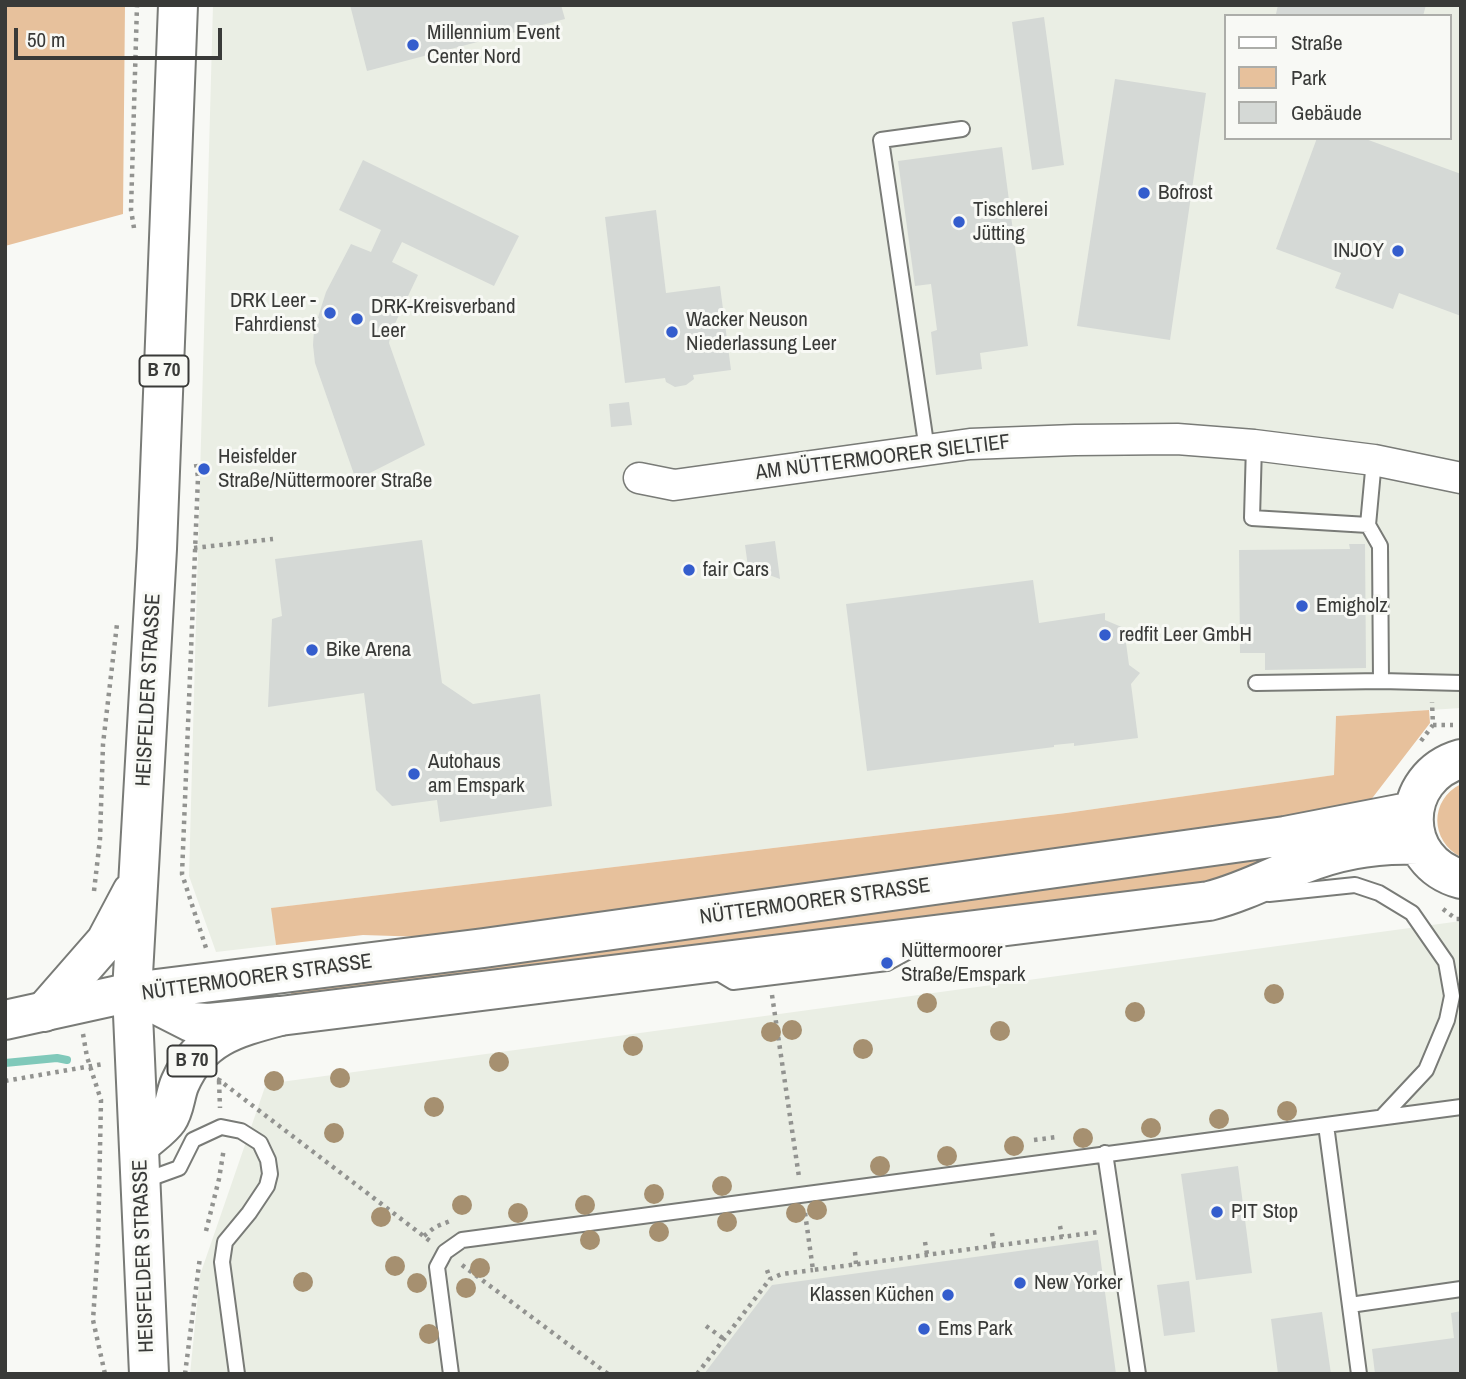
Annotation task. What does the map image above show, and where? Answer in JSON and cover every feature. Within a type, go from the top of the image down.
[{"type":"street","name":"HEISFELDER STRASSE","points":[[149,1374],[132,992],[157,549],[178,5]]},
{"type":"street","name":"AM NÜTTERMOORER SIELTIEF","points":[[639,478],[674,485],[970,444],[1177,439],[1254,445],[1374,460],[1461,478]]},
{"type":"street","points":[[1461,759],[1438,769],[1424,784],[1416,828],[1427,859],[1438,869],[1461,879]]},
{"type":"street","name":"NÜTTERMOORER STRASSE","points":[[132,992],[191,1022],[209,1023],[1209,901],[1239,892],[1321,858],[1363,848],[1399,844],[1416,828]]},
{"type":"street","name":"NÜTTERMOORER STRASSE","points":[[132,992],[484,948],[1285,836],[1416,828]]},
{"type":"street","name":"B 70","points":[[61,1008],[106,941],[138,881]]},
{"type":"street","points":[[5,1020],[132,992]]},
{"type":"street","name":"B 70","points":[[141,1163],[168,1119],[180,1083],[206,1069],[217,1037],[245,1025],[280,1016]]},
{"type":"lane","points":[[927,450],[881,140],[962,129]]},
{"type":"lane","points":[[1254,445],[1252,518],[1368,525]]},
{"type":"lane","points":[[1374,460],[1368,525],[1380,546],[1381,681]]},
{"type":"lane","points":[[1256,683],[1461,682]]},
{"type":"lane","name":"NÜTTERMOORER STRASSE","points":[[1209,901],[1355,884],[1395,901],[1412,913],[1446,962],[1452,996],[1447,1020],[1426,1070],[1382,1117]]},
{"type":"lane","points":[[451,1374],[437,1267],[445,1252],[462,1240],[1461,1107]]},
{"type":"lane","points":[[1326,1125],[1359,1369],[1373,1363]]},
{"type":"lane","points":[[141,1163],[179,1168],[192,1140],[221,1127],[241,1131],[260,1143],[268,1160],[270,1174],[267,1186],[225,1242],[222,1262],[237,1374]]},
{"type":"lane","points":[[1105,1153],[1138,1374]]},
{"type":"lane","points":[[1350,1305],[1461,1289]]},
{"type":"path","points":[[135,234],[131,210],[137,5]]},
{"type":"path","points":[[157,549],[195,548],[272,538]]},
{"type":"path","points":[[93,897],[100,839],[103,744],[118,620]]},
{"type":"path","points":[[1433,725],[1461,726]]},
{"type":"path","points":[[771,990],[813,1270]]},
{"type":"path","points":[[61,1008],[92,1067],[101,1100],[99,1245],[93,1320],[105,1374]]},
{"type":"path","points":[[5,1081],[92,1067]]},
{"type":"path","points":[[204,1236],[224,1151],[221,1127],[206,1069]]},
{"type":"path","points":[[206,1069],[608,1374]]},
{"type":"path","points":[[424,1236],[435,1227],[452,1221]]},
{"type":"path","points":[[1060,1226],[1062,1237]]},
{"type":"path","points":[[697,1374],[770,1279],[782,1274],[1116,1229]]},
{"type":"path","points":[[992,1233],[994,1246]]},
{"type":"path","points":[[925,1242],[928,1254]]},
{"type":"path","points":[[185,1374],[202,1248]]},
{"type":"path","points":[[855,1252],[856,1264]]},
{"type":"path","points":[[767,1270],[770,1279]]},
{"type":"path","points":[[706,1325],[724,1339]]},
{"type":"shaded area","points":[[213,5],[1461,5],[1461,708],[1336,716],[1335,775],[1066,813],[272,908],[276,945],[216,952],[189,876]]},
{"type":"shaded area","points":[[1461,921],[1461,1374],[190,1374],[200,1275],[266,1084]]},
{"type":"green space","points":[[5,5],[125,5],[123,214],[5,246]]},
{"type":"green space","points":[[1429,710],[1430,723],[1370,801],[1367,811],[457,938],[363,935],[276,945],[271,908],[1066,813],[1334,775],[1336,716]]},
{"type":"green space","points":[[1461,784],[1461,857],[1443,841],[1437,820],[1443,800]]},
{"type":"green space","points":[[1293,845],[1229,885],[293,1005],[290,987]]},
{"type":"building","name":"Millennium Event Center Nord","points":[[350,5],[561,5],[565,19],[367,71]]},
{"type":"building","points":[[1278,5],[1426,5],[1424,14],[1276,14]]},
{"type":"building","points":[[1044,17],[1064,165],[1032,170],[1012,22]]},
{"type":"building","name":"Bofrost","points":[[1115,79],[1206,93],[1170,340],[1077,326]]},
{"type":"building","points":[[1316,140],[1368,140],[1461,174],[1461,316],[1399,293],[1393,309],[1335,288],[1341,273],[1276,249]]},
{"type":"building","name":"Tischlerei Jütting","points":[[1002,147],[1028,346],[980,353],[982,369],[936,375],[931,332],[937,330],[931,284],[915,286],[898,161]]},
{"type":"building","name":"DRK-Kreisverband Leer","points":[[363,160],[519,236],[494,286],[402,242],[392,262],[418,275],[391,332],[389,343],[425,445],[356,480],[315,363],[313,345],[314,330],[326,292],[351,244],[371,252],[381,230],[339,210]]},
{"type":"building","name":"Wacker Neuson Niederlassung Leer","points":[[656,210],[666,293],[720,286],[731,370],[693,375],[694,379],[686,385],[675,387],[666,382],[665,378],[625,383],[605,217]]},
{"type":"building","points":[[629,402],[632,425],[611,427],[609,404]]},
{"type":"building","points":[[422,540],[442,683],[473,704],[540,694],[552,806],[440,822],[437,800],[392,806],[376,790],[364,693],[268,707],[272,619],[282,616],[275,559]]},
{"type":"building","points":[[775,541],[780,579],[761,572],[749,574],[745,545]]},
{"type":"building","name":"Emigholz","points":[[1349,544],[1365,544],[1366,668],[1265,670],[1265,653],[1240,653],[1239,550],[1350,549]]},
{"type":"building","points":[[1033,580],[1039,623],[1105,613],[1105,620],[1124,628],[1129,665],[1140,673],[1131,684],[1138,738],[1074,746],[1074,743],[1054,745],[867,771],[846,604]]},
{"type":"building","points":[[1238,1166],[1252,1273],[1196,1280],[1181,1174]]},
{"type":"building","name":"Ems Park","points":[[1098,1240],[1116,1374],[704,1374],[772,1285]]},
{"type":"building","points":[[1189,1281],[1195,1332],[1164,1336],[1157,1285]]},
{"type":"building","points":[[1461,1311],[1461,1374],[1375,1374],[1372,1349],[1454,1338],[1451,1313]]},
{"type":"building","points":[[1322,1312],[1331,1374],[1278,1374],[1271,1319]]},
{"type":"waterway","points":[[5,1063],[57,1058],[67,1060]]},
{"type":"place","name":"Millennium Event Center Nord","points":[[413,45]]},
{"type":"place","name":"Bofrost","points":[[1144,193]]},
{"type":"place","name":"Tischlerei Jütting","points":[[959,222]]},
{"type":"place","name":"INJOY","points":[[1398,251]]},
{"type":"place","name":"DRK Leer - Fahrdienst","points":[[330,313]]},
{"type":"place","name":"DRK-Kreisverband Leer","points":[[357,319]]},
{"type":"place","name":"Wacker Neuson Niederlassung Leer","points":[[672,332]]},
{"type":"place","name":"Heisfelder Straße/Nüttermoorer Straße","points":[[204,469]]},
{"type":"place","name":"fair Cars","points":[[689,570]]},
{"type":"place","name":"Emigholz","points":[[1302,606]]},
{"type":"place","name":"redfit Leer GmbH","points":[[1105,635]]},
{"type":"place","name":"Bike Arena","points":[[312,650]]},
{"type":"place","name":"Autohaus am Emspark","points":[[414,774]]},
{"type":"place","name":"Nüttermoorer Straße/Emspark","points":[[887,963]]},
{"type":"place","name":"PIT Stop","points":[[1217,1212]]},
{"type":"place","name":"New Yorker","points":[[1020,1283]]},
{"type":"place","name":"Klassen Küchen","points":[[948,1295]]},
{"type":"place","name":"Ems Park","points":[[924,1329]]}]
